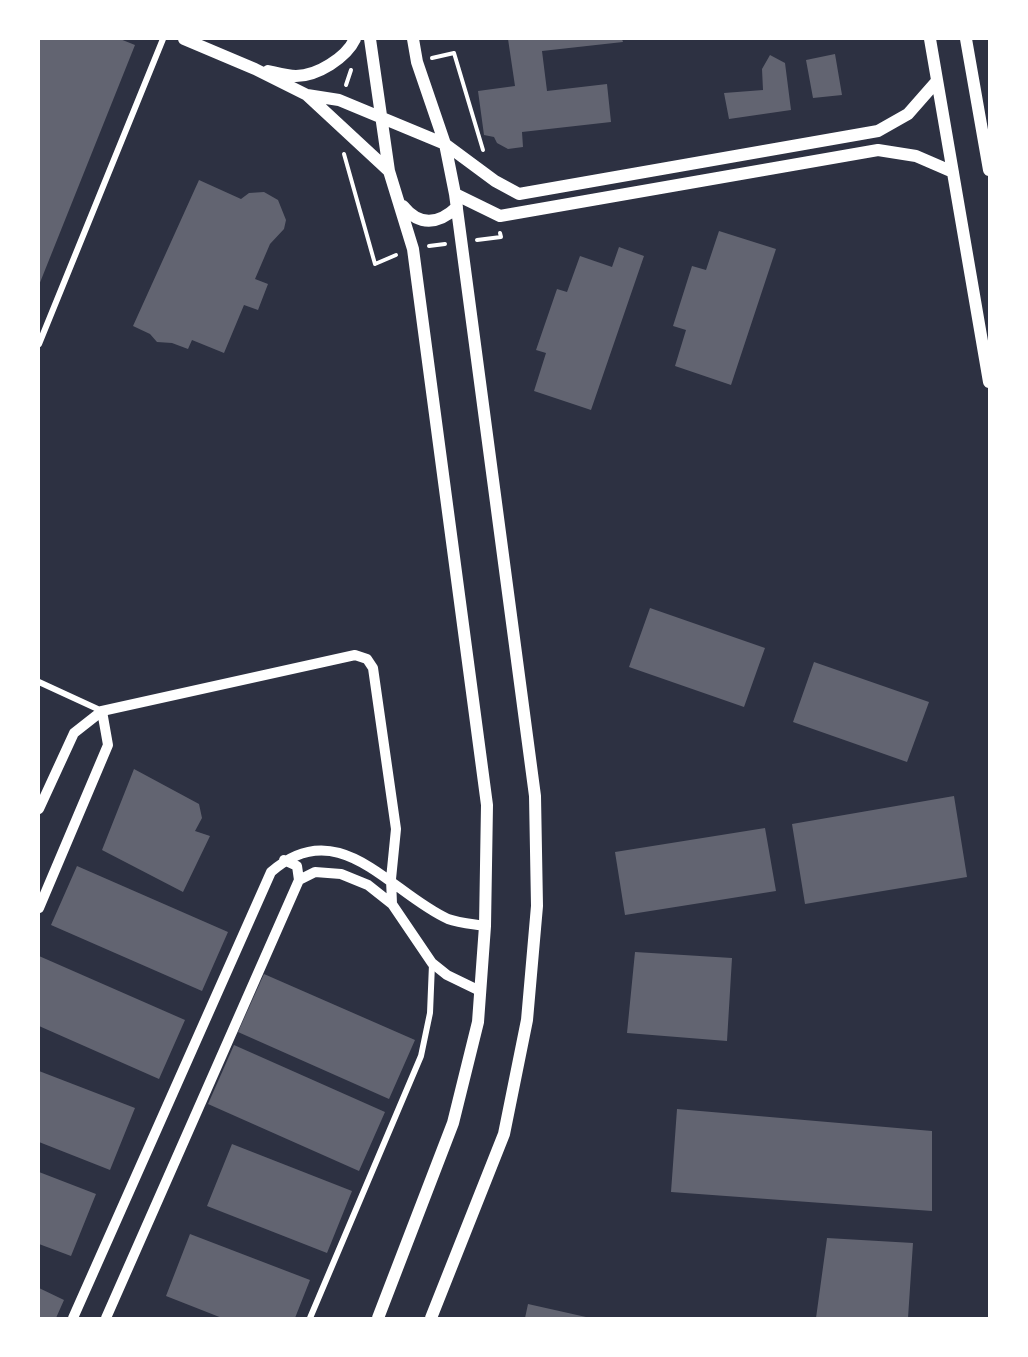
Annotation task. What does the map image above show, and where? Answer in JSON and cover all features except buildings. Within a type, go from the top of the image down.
[{"type":"main road","points":[[184,39],[255,69],[307,95],[389,171]]},
{"type":"main road","points":[[255,69],[296,76],[309,74],[329,64],[347,51],[355,39]]},
{"type":"main road","points":[[370,39],[389,171],[413,249],[487,805],[485,926],[478,1022],[453,1123],[378,1318]]},
{"type":"main road","points":[[413,39],[417,62],[445,144],[456,200],[535,796],[537,906],[527,1020],[504,1134],[431,1318]]},
{"type":"main road","points":[[930,39],[989,382]]},
{"type":"main road","points":[[966,39],[989,170]]},
{"type":"main road","points":[[307,95],[339,100],[445,144],[495,181],[519,194],[878,131],[908,114],[937,81]]},
{"type":"main road","points":[[456,200],[500,216],[878,150],[916,156],[953,172]]},
{"type":"main road","points":[[398,200],[412,218],[420,221],[443,218],[456,200]]},
{"type":"street","points":[[39,344],[163,39]]},
{"type":"street","points":[[39,809],[74,733],[102,711],[355,655],[367,659],[372,668],[396,829],[391,879],[393,904]]},
{"type":"street","points":[[39,682],[102,711]]},
{"type":"street","points":[[39,908],[108,745],[102,711]]},
{"type":"street","points":[[73,1318],[262,886],[271,872],[284,860],[307,851],[331,849],[391,879],[450,920],[485,926]]},
{"type":"street","points":[[106,1318],[299,880],[297,866],[284,860]]},
{"type":"street","points":[[299,880],[315,872],[341,874],[368,885],[393,904],[432,963],[447,975],[480,991]]},
{"type":"street","points":[[310,1318],[421,1056],[430,1013],[432,963]]},
{"type":"path","points":[[339,100],[351,74],[347,51]]},
{"type":"path","points":[[345,130],[342,147],[375,264],[413,249]]}]
